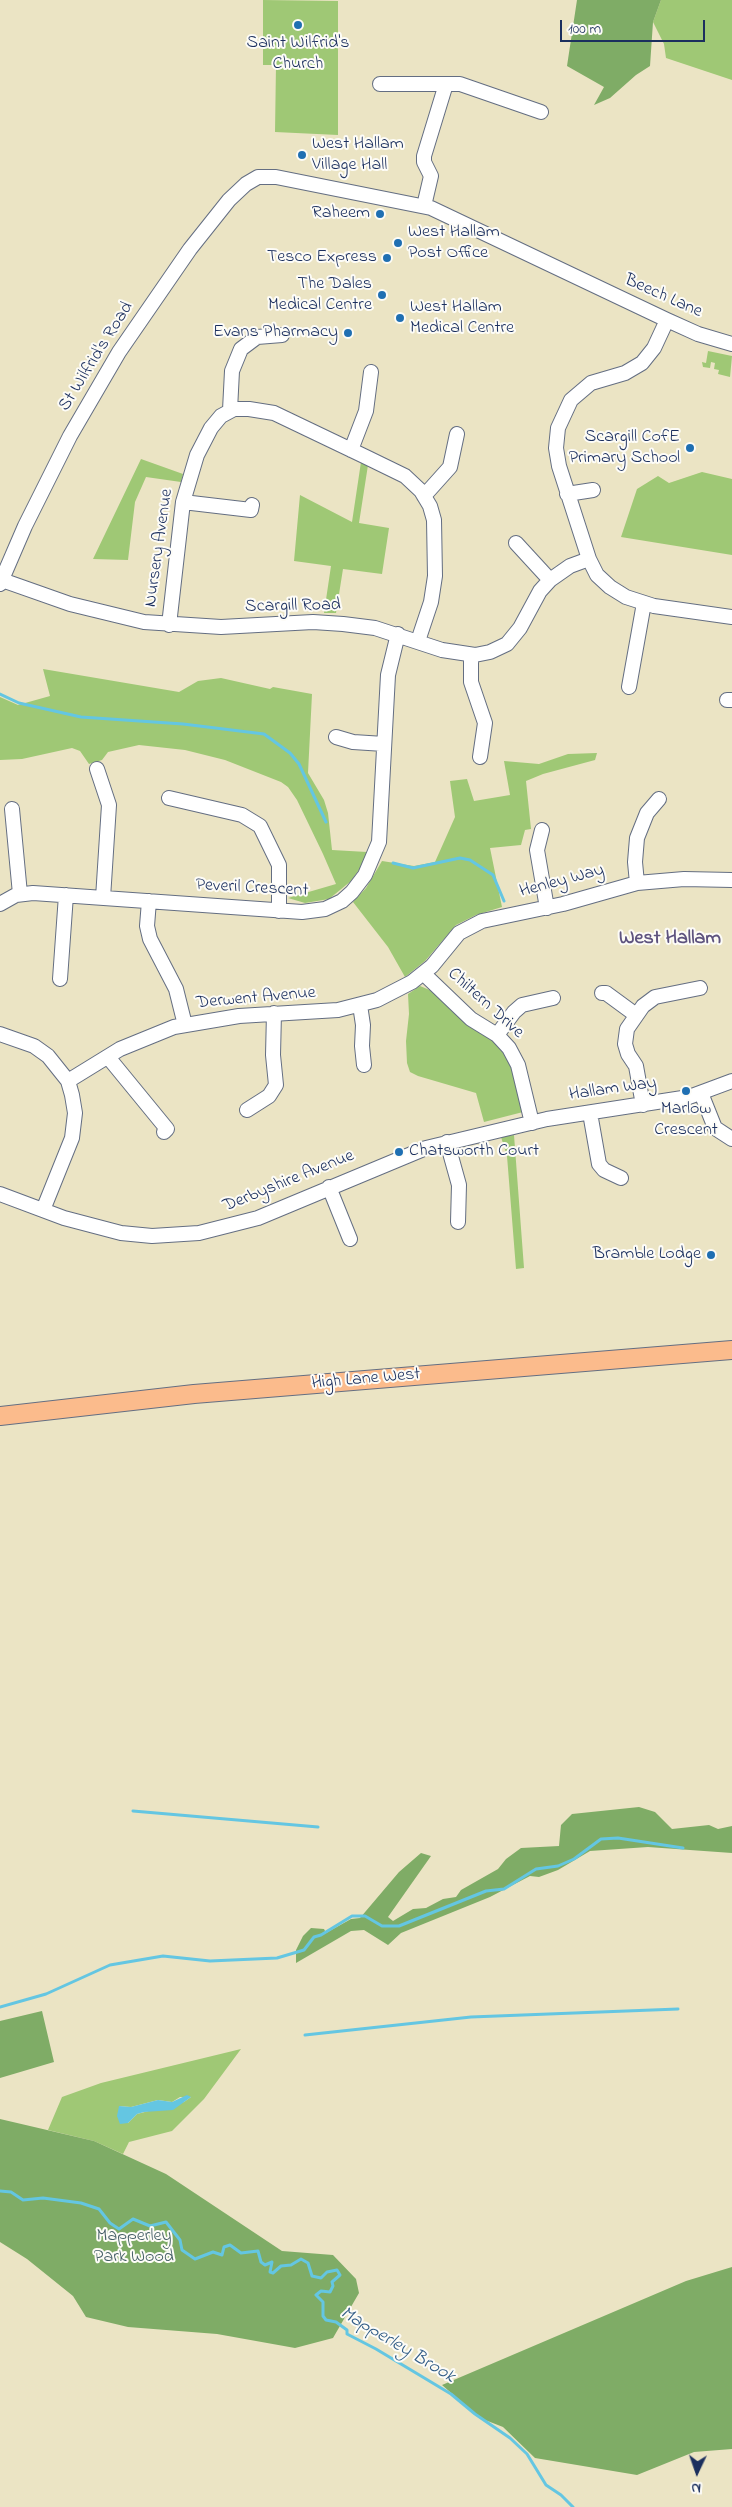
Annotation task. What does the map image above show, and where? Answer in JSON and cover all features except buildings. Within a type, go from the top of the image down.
[{"type":"main road","name":"High Lane West","points":[[0,1416],[194,1394],[732,1350]]},
{"type":"street","points":[[386,81],[468,86],[534,113]]},
{"type":"street","points":[[424,206],[431,176],[424,162],[424,156],[446,84]]},
{"type":"street","name":"Beech Lane","points":[[262,176],[424,206],[581,281],[698,334],[732,344]]},
{"type":"street","name":"St Wilfrid's Road","points":[[1,582],[70,436],[119,352],[190,249],[229,200],[246,184],[262,176]]},
{"type":"street","points":[[668,320],[654,348],[645,360],[630,370],[591,383],[575,396],[566,408],[558,428],[556,448],[559,466],[589,558],[597,575],[610,587],[644,603],[732,617]]},
{"type":"street","points":[[282,334],[257,337],[241,349],[232,371],[230,410],[249,408],[267,411],[405,476],[417,485],[434,520],[434,576],[431,602],[418,641]]},
{"type":"street","points":[[351,450],[364,416],[367,380]]},
{"type":"street","name":"Nursery Avenue","points":[[169,625],[183,502],[189,478],[202,444],[216,421],[230,410]]},
{"type":"street","points":[[424,496],[447,472],[452,462],[454,439]]},
{"type":"street","points":[[567,494],[594,490]]},
{"type":"street","points":[[183,502],[251,510],[252,505]]},
{"type":"street","points":[[516,543],[530,550],[550,580]]},
{"type":"street","name":"Scargill Road","points":[[1,582],[83,608],[144,622],[221,627],[321,622],[375,628],[442,650],[471,655],[490,652],[510,641],[520,628],[540,591],[550,580],[570,566],[589,558]]},
{"type":"street","points":[[629,687],[637,672],[644,603]]},
{"type":"street","name":"Peveril Crescent","points":[[0,904],[10,897],[20,894],[66,895],[279,911],[310,912],[334,906],[352,892],[365,875],[379,842],[388,674],[398,634]]},
{"type":"street","points":[[471,655],[471,682],[484,716],[489,739],[480,757]]},
{"type":"street","points":[[334,734],[353,742],[384,744]]},
{"type":"street","points":[[97,769],[98,787],[109,808],[103,898]]},
{"type":"street","points":[[169,798],[187,796],[242,815],[260,826],[278,865],[279,911]]},
{"type":"street","points":[[637,883],[635,862],[637,838],[652,802]]},
{"type":"street","points":[[12,809],[20,894]]},
{"type":"street","points":[[537,836],[538,859],[547,908]]},
{"type":"street","name":"Henley Way","points":[[424,974],[448,944],[468,927],[491,919],[547,908],[637,883],[684,879],[732,880]]},
{"type":"street","points":[[64,970],[66,895]]},
{"type":"street","points":[[149,902],[148,926],[150,938],[173,983],[185,1024]]},
{"type":"street","name":"Derwent Avenue","points":[[68,1081],[108,1057],[149,1036],[185,1024],[239,1016],[326,1011],[360,1005],[391,994],[424,974]]},
{"type":"street","name":"Chiltern Drive","points":[[424,974],[476,1024],[497,1035],[509,1048],[518,1065],[532,1123]]},
{"type":"street","points":[[643,1105],[636,1066],[628,1054],[625,1044],[627,1028],[636,1015],[655,997],[700,988]]},
{"type":"street","points":[[602,993],[606,993],[636,1015]]},
{"type":"street","points":[[497,1035],[514,1012],[522,1005],[553,998]]},
{"type":"street","points":[[360,1005],[363,1025],[362,1049],[364,1065]]},
{"type":"street","points":[[247,1110],[269,1096],[276,1084],[273,1055],[274,1013]]},
{"type":"street","points":[[0,1034],[29,1044],[43,1052],[58,1066],[68,1081],[74,1105],[73,1132],[43,1210]]},
{"type":"street","points":[[108,1057],[168,1129],[164,1132]]},
{"type":"street","name":"Hallam Way","points":[[532,1123],[643,1105],[700,1093],[732,1081]]},
{"type":"street","points":[[700,1093],[715,1128],[732,1139]]},
{"type":"street","points":[[590,1113],[597,1159],[612,1176]]},
{"type":"street","name":"Derbyshire Avenue","points":[[0,1194],[82,1224],[121,1233],[152,1236],[189,1234],[218,1230],[258,1218],[418,1151],[447,1142],[532,1123]]},
{"type":"street","points":[[447,1142],[459,1185],[458,1222]]},
{"type":"street","points":[[329,1187],[347,1217],[350,1239]]},
{"type":"green space","points":[[263,0],[338,1],[338,135],[275,132],[276,65],[263,65]]},
{"type":"green space","points":[[577,0],[661,0],[653,22],[650,66],[636,75],[610,98],[594,105],[604,87],[567,66]]},
{"type":"green space","points":[[661,0],[732,0],[732,80],[666,58],[664,44],[653,22]]},
{"type":"green space","points":[[708,351],[732,356],[730,377],[718,374],[719,370],[714,369],[715,363],[711,362],[710,368],[703,367],[702,362],[706,363]]},
{"type":"green space","points":[[141,459],[183,474],[181,482],[146,477],[135,502],[128,560],[93,559]]},
{"type":"green space","points":[[361,462],[368,465],[359,523],[389,528],[382,574],[343,569],[336,613],[324,613],[331,566],[294,561],[300,495],[352,522]]},
{"type":"green space","points":[[702,472],[732,479],[732,555],[621,537],[637,489],[658,476],[669,483]]},
{"type":"green space","points":[[43,669],[179,692],[198,681],[221,678],[270,689],[273,687],[312,694],[308,773],[324,800],[328,813],[332,850],[367,852],[361,867],[351,881],[329,899],[305,903],[288,898],[336,884],[323,854],[297,800],[288,787],[281,782],[225,760],[185,750],[139,745],[108,752],[102,760],[89,764],[80,751],[72,748],[22,759],[0,760],[0,697],[18,705],[50,696]]},
{"type":"green space","points":[[597,753],[595,760],[543,774],[526,781],[531,829],[525,830],[521,845],[490,848],[502,907],[476,915],[456,925],[425,961],[405,977],[388,947],[353,902],[366,888],[382,861],[414,866],[435,862],[455,817],[450,781],[467,779],[474,801],[510,795],[504,761],[539,764],[568,754]]},
{"type":"green space","points":[[420,986],[432,991],[465,1022],[494,1041],[503,1051],[513,1067],[523,1112],[484,1122],[476,1093],[410,1072],[407,1063],[406,1041],[409,1014],[408,994]]},
{"type":"green space","points":[[514,1135],[524,1268],[516,1269],[507,1156],[501,1137]]},
{"type":"green space","points":[[639,1807],[655,1812],[672,1829],[709,1825],[718,1829],[732,1826],[732,1853],[648,1847],[590,1851],[558,1870],[539,1877],[530,1876],[490,1897],[401,1933],[388,1945],[364,1930],[351,1931],[296,1963],[296,1950],[303,1936],[311,1928],[324,1929],[326,1933],[351,1919],[360,1918],[399,1872],[421,1853],[431,1856],[388,1917],[393,1921],[413,1909],[426,1908],[443,1899],[456,1897],[461,1890],[498,1869],[506,1859],[521,1848],[559,1846],[561,1825],[572,1814]]},
{"type":"green space","points":[[42,2011],[54,2062],[0,2078],[0,2021]]},
{"type":"green space","points":[[241,2049],[204,2099],[172,2131],[129,2142],[123,2154],[94,2141],[48,2130],[62,2097],[101,2083]],"holes":[[[180,2097],[191,2097],[184,2102],[137,2114],[128,2123],[119,2106],[131,2107],[158,2100],[172,2102]]]},
{"type":"green space","name":"Mapperley Park Wood","points":[[0,2119],[94,2141],[166,2174],[282,2251],[333,2255],[356,2279],[359,2293],[333,2338],[295,2348],[217,2334],[128,2327],[86,2317],[73,2296],[27,2259],[0,2242]]},
{"type":"green space","points":[[732,2267],[732,2449],[694,2452],[637,2475],[535,2458],[503,2427],[480,2418],[442,2385],[686,2281]]},
{"type":"water","points":[[187,2095],[191,2097],[173,2110],[144,2112],[137,2114],[128,2123],[120,2124],[117,2116],[119,2106],[131,2107],[158,2100],[172,2102]]},
{"type":"waterway","points":[[0,694],[19,703],[81,717],[183,724],[264,734],[290,753],[299,764],[326,822]]},
{"type":"waterway","points":[[393,863],[413,868],[460,858],[470,860],[493,875],[504,901]]},
{"type":"waterway","points":[[133,1811],[318,1827]]},
{"type":"waterway","points":[[0,2007],[46,1994],[110,1965],[163,1956],[210,1961],[277,1958],[304,1950],[314,1937],[321,1935],[352,1916],[365,1916],[382,1926],[399,1926],[486,1891],[504,1889],[536,1869],[558,1866],[574,1859],[601,1839],[618,1838],[683,1848]]},
{"type":"waterway","points":[[305,2035],[471,2017],[678,2009]]},
{"type":"waterway","name":"Mapperley Brook","points":[[0,2191],[11,2192],[23,2200],[43,2198],[81,2203],[99,2209],[110,2223],[119,2229],[133,2219],[150,2226],[166,2222],[180,2240],[182,2250],[195,2259],[213,2252],[222,2255],[224,2247],[230,2245],[241,2253],[258,2251],[261,2262],[265,2265],[272,2262],[270,2272],[273,2273],[281,2266],[291,2265],[301,2259],[308,2263],[312,2276],[321,2278],[327,2272],[337,2270],[340,2275],[332,2282],[333,2286],[330,2292],[321,2291],[316,2295],[323,2302],[323,2316],[326,2320],[336,2322],[347,2330],[347,2334],[451,2394],[475,2414],[510,2438],[527,2454],[546,2485],[561,2495],[573,2507]]},
{"type":"place","name":"Saint Wilfrid's Church","points":[[298,25]]},
{"type":"place","name":"West Hallam Village Hall","points":[[302,155]]},
{"type":"place","name":"Raheem","points":[[380,214]]},
{"type":"place","name":"West Hallam Post Office","points":[[398,243]]},
{"type":"place","name":"Tesco Express","points":[[387,258]]},
{"type":"place","name":"The Dales Medical Centre","points":[[382,295]]},
{"type":"place","name":"West Hallam Medical Centre","points":[[400,318]]},
{"type":"place","name":"Evans Pharmacy","points":[[348,333]]},
{"type":"place","name":"Scargill CofE Primary School","points":[[690,448]]},
{"type":"place","name":"Marlow Crescent","points":[[686,1091]]},
{"type":"place","name":"Chatsworth Court","points":[[399,1152]]},
{"type":"place","name":"Bramble Lodge","points":[[711,1255]]},
{"type":"district","name":"West Hallam","points":[[670,940]]}]
